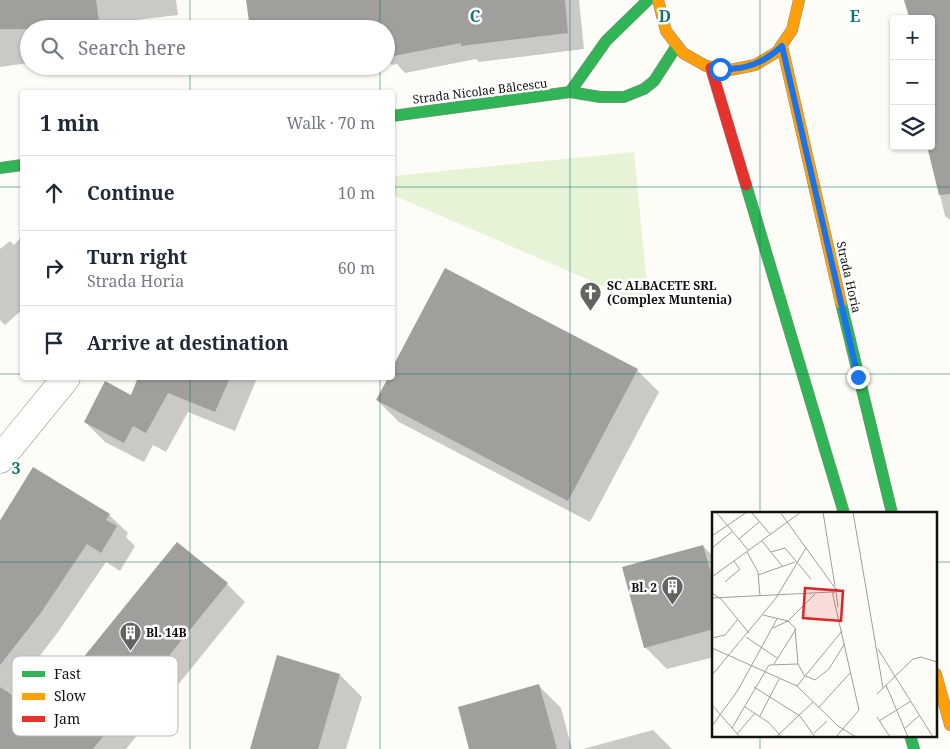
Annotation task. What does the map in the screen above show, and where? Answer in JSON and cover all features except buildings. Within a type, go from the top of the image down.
[{"type":"street","points":[[570,92],[606,41],[648,0]]},
{"type":"street","points":[[658,0],[665,30],[676,47],[692,60],[711,68],[730,70],[749,67],[767,59],[782,46],[793,30],[799,0]]},
{"type":"street","name":"Strada Horia","points":[[782,46],[855,367],[892,512]]},
{"type":"street","name":"Strada Nicolae Bălcescu","points":[[395,116],[570,92],[600,98],[624,97],[654,82],[676,47]]},
{"type":"street","points":[[711,68],[844,512]]},
{"type":"street","points":[[0,168],[20,165]]},
{"type":"street","points":[[0,459],[64,380]]},
{"type":"street","points":[[938,681],[950,725]]},
{"type":"street","points":[[910,736],[914,749]]},
{"type":"green space","points":[[634,152],[649,306],[395,196],[395,176]]},
{"type":"traffic: fast","points":[[570,92],[606,41],[648,0]]},
{"type":"traffic: fast","points":[[395,116],[570,92],[600,97],[624,97],[644,89],[654,81],[676,47]]},
{"type":"traffic: fast","points":[[0,168],[20,165]]},
{"type":"traffic: fast","points":[[746,185],[844,512]]},
{"type":"traffic: fast","points":[[841,303],[892,512]]},
{"type":"traffic: fast","points":[[910,736],[914,749]]},
{"type":"traffic: slow","points":[[658,0],[666,31],[683,53],[706,66],[730,70],[755,65],[777,52],[792,30],[799,0]]},
{"type":"traffic: slow","points":[[782,46],[841,303]]},
{"type":"traffic: slow","points":[[938,681],[950,725]]},
{"type":"traffic: jam","points":[[711,68],[746,185]]},
{"type":"place","name":"SC ALBACETE SRL (Complex Muntenia)","points":[[591,311]]},
{"type":"place","name":"Bl. 2","points":[[673,606]]},
{"type":"place","name":"Bl. 14B","points":[[130,651]]},
{"type":"route","points":[[720,69],[740,69],[758,64],[782,46],[858,377]]}]
